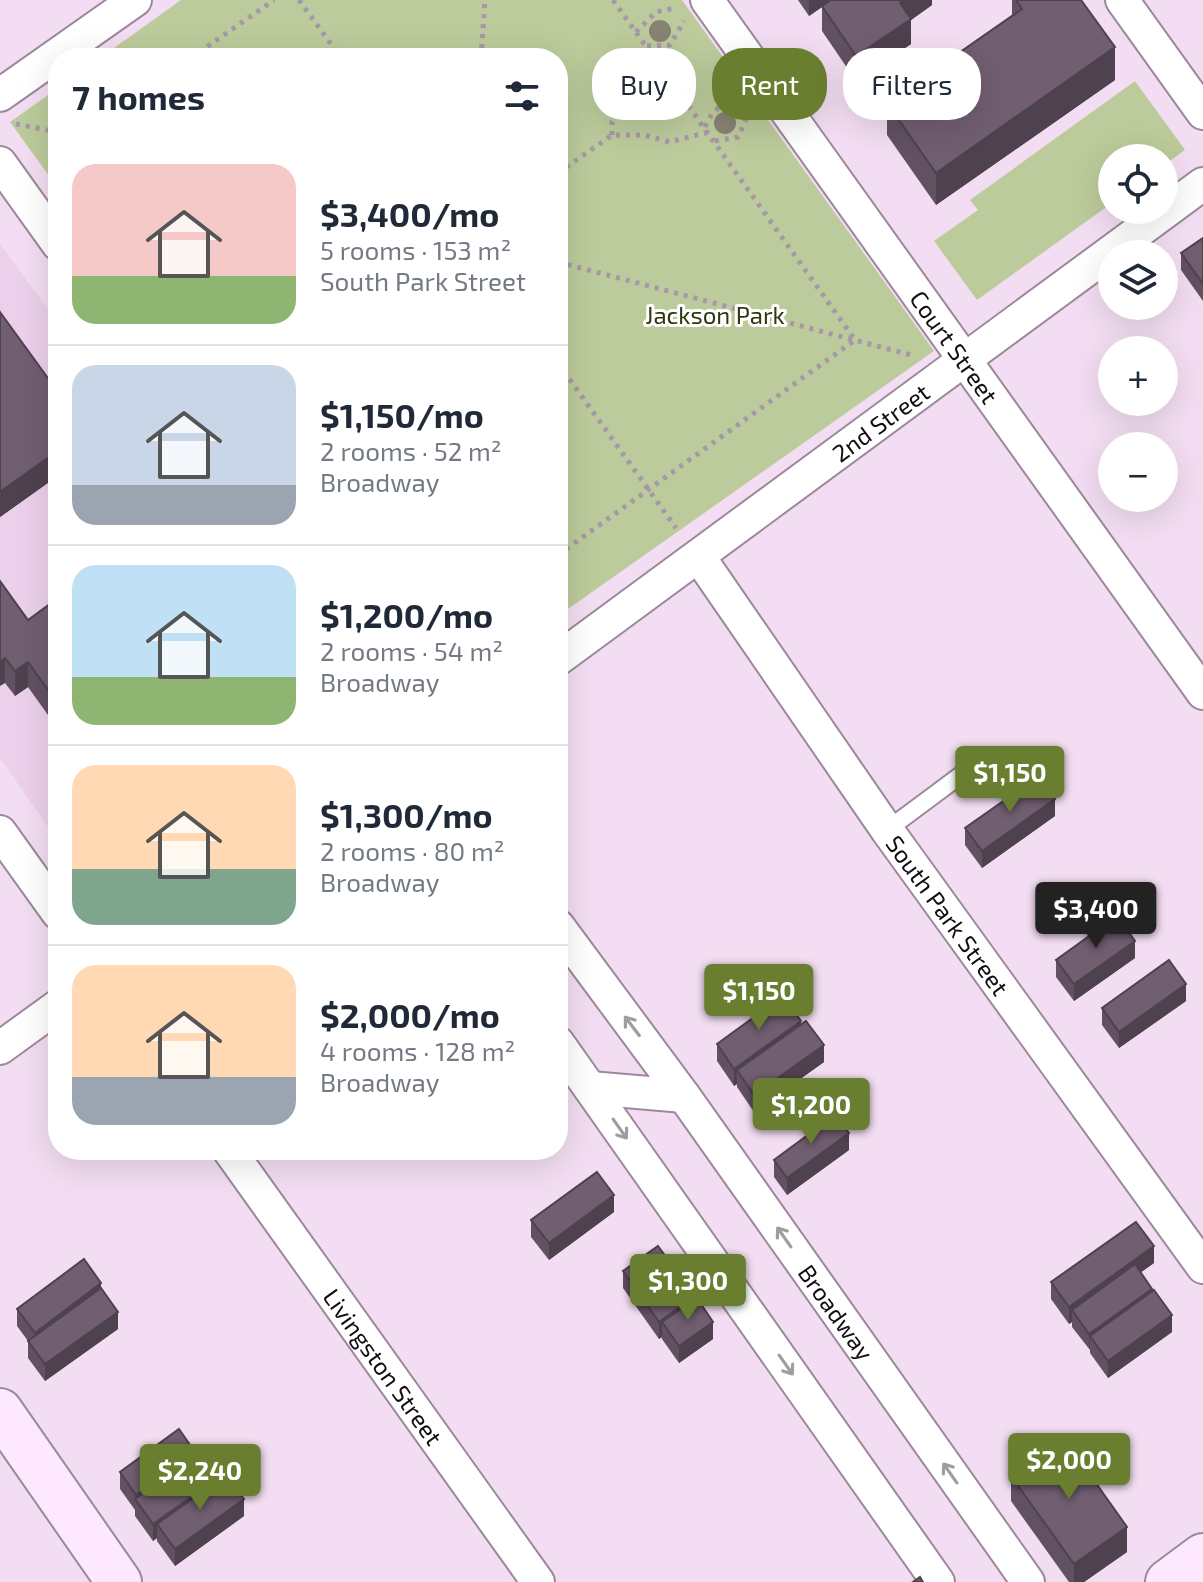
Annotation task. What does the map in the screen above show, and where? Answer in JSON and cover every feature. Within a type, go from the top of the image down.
[{"type":"street","points":[[67,48],[135,0]]},
{"type":"street","points":[[1122,0],[1203,113]]},
{"type":"street","name":"Court Street","points":[[695,11],[964,358],[1203,693]]},
{"type":"street","points":[[0,95],[48,61]]},
{"type":"street","points":[[0,163],[48,230]]},
{"type":"street","name":"2nd Street","points":[[568,652],[1203,184]]},
{"type":"street","name":"South Park Street","points":[[699,557],[887,830],[1203,1267]]},
{"type":"street","points":[[0,832],[48,899]]},
{"type":"street","name":"Broadway","points":[[568,939],[684,1096],[1028,1582]]},
{"type":"street","points":[[0,1048],[48,1013]]},
{"type":"street","points":[[568,1057],[938,1582]]},
{"type":"street","points":[[590,1088],[684,1096]]},
{"type":"street","name":"Livingston Street","points":[[236,1160],[538,1582]]},
{"type":"street","points":[[0,1411],[119,1582]]},
{"type":"street","points":[[1168,1582],[1203,1556]]},
{"type":"lane","points":[[887,830],[981,760]]},
{"type":"path","points":[[205,48],[274,0]]},
{"type":"path","points":[[299,0],[334,48]]},
{"type":"path","points":[[482,48],[485,0]]},
{"type":"path","points":[[613,0],[855,340]]},
{"type":"path","points":[[636,32],[656,12],[675,8]]},
{"type":"path","points":[[612,135],[612,122],[624,106],[622,88],[629,65],[647,46],[670,45],[695,11]]},
{"type":"path","points":[[707,129],[712,112]]},
{"type":"path","points":[[715,141],[738,137],[746,120]]},
{"type":"path","points":[[16,124],[48,130]]},
{"type":"path","points":[[568,166],[612,135],[644,135],[670,142],[707,129]]},
{"type":"path","points":[[568,265],[915,356]]},
{"type":"path","points":[[568,548],[855,340]]},
{"type":"path","points":[[568,377],[676,528]]},
{"type":"shaded area","points":[[0,244],[48,309],[48,827],[0,758]]},
{"type":"green space","name":"Jackson Park","points":[[181,0],[682,0],[716,48],[712,48],[712,120],[768,120],[934,351],[568,609],[568,48],[114,48]]},
{"type":"green space","points":[[1135,81],[1185,150],[1178,155],[1178,144],[1098,144],[1098,213],[977,300],[934,241],[978,210],[970,200]]},
{"type":"green space","points":[[48,95],[48,174],[10,122]]},
{"type":"building","points":[[831,0],[903,0],[900,3],[911,19],[868,48],[851,48],[822,6]]},
{"type":"building","points":[[1016,0],[1081,0],[1115,47],[936,173],[899,120],[981,120],[981,48],[966,48],[1022,9]]},
{"type":"building","points":[[1203,238],[1203,284],[1181,253]]},
{"type":"building","points":[[0,312],[48,378],[48,458],[0,492]]},
{"type":"building","points":[[0,581],[28,620],[48,605],[48,690],[28,662],[15,671],[5,658],[0,662]]},
{"type":"building","points":[[1039,776],[1055,799],[982,851],[965,828]]},
{"type":"building","points":[[1117,916],[1135,941],[1074,984],[1056,960]]},
{"type":"building","points":[[1169,960],[1186,984],[1119,1032],[1102,1008]]},
{"type":"building","points":[[783,996],[801,1021],[734,1069],[717,1044]]},
{"type":"building","points":[[806,1021],[824,1045],[754,1095],[737,1070]]},
{"type":"building","points":[[835,1115],[849,1133],[787,1178],[774,1160]]},
{"type":"building","points":[[597,1172],[614,1195],[549,1243],[531,1220]]},
{"type":"building","points":[[1136,1222],[1154,1246],[1069,1307],[1051,1282]]},
{"type":"building","points":[[658,1246],[695,1296],[659,1322],[623,1271]]},
{"type":"building","points":[[84,1259],[101,1283],[35,1333],[17,1309]]},
{"type":"building","points":[[1135,1264],[1152,1289],[1089,1334],[1072,1310]]},
{"type":"building","points":[[101,1288],[118,1312],[45,1364],[28,1341]]},
{"type":"building","points":[[1154,1290],[1172,1315],[1108,1361],[1090,1336]]},
{"type":"building","points":[[697,1298],[713,1322],[679,1346],[662,1322]]},
{"type":"building","points":[[179,1429],[195,1452],[136,1495],[120,1472]]},
{"type":"building","points":[[1064,1438],[1127,1527],[1074,1564],[1011,1476]]},
{"type":"building","points":[[196,1456],[214,1481],[153,1524],[135,1499]]},
{"type":"building","points":[[226,1475],[244,1499],[175,1549],[157,1524]]}]
